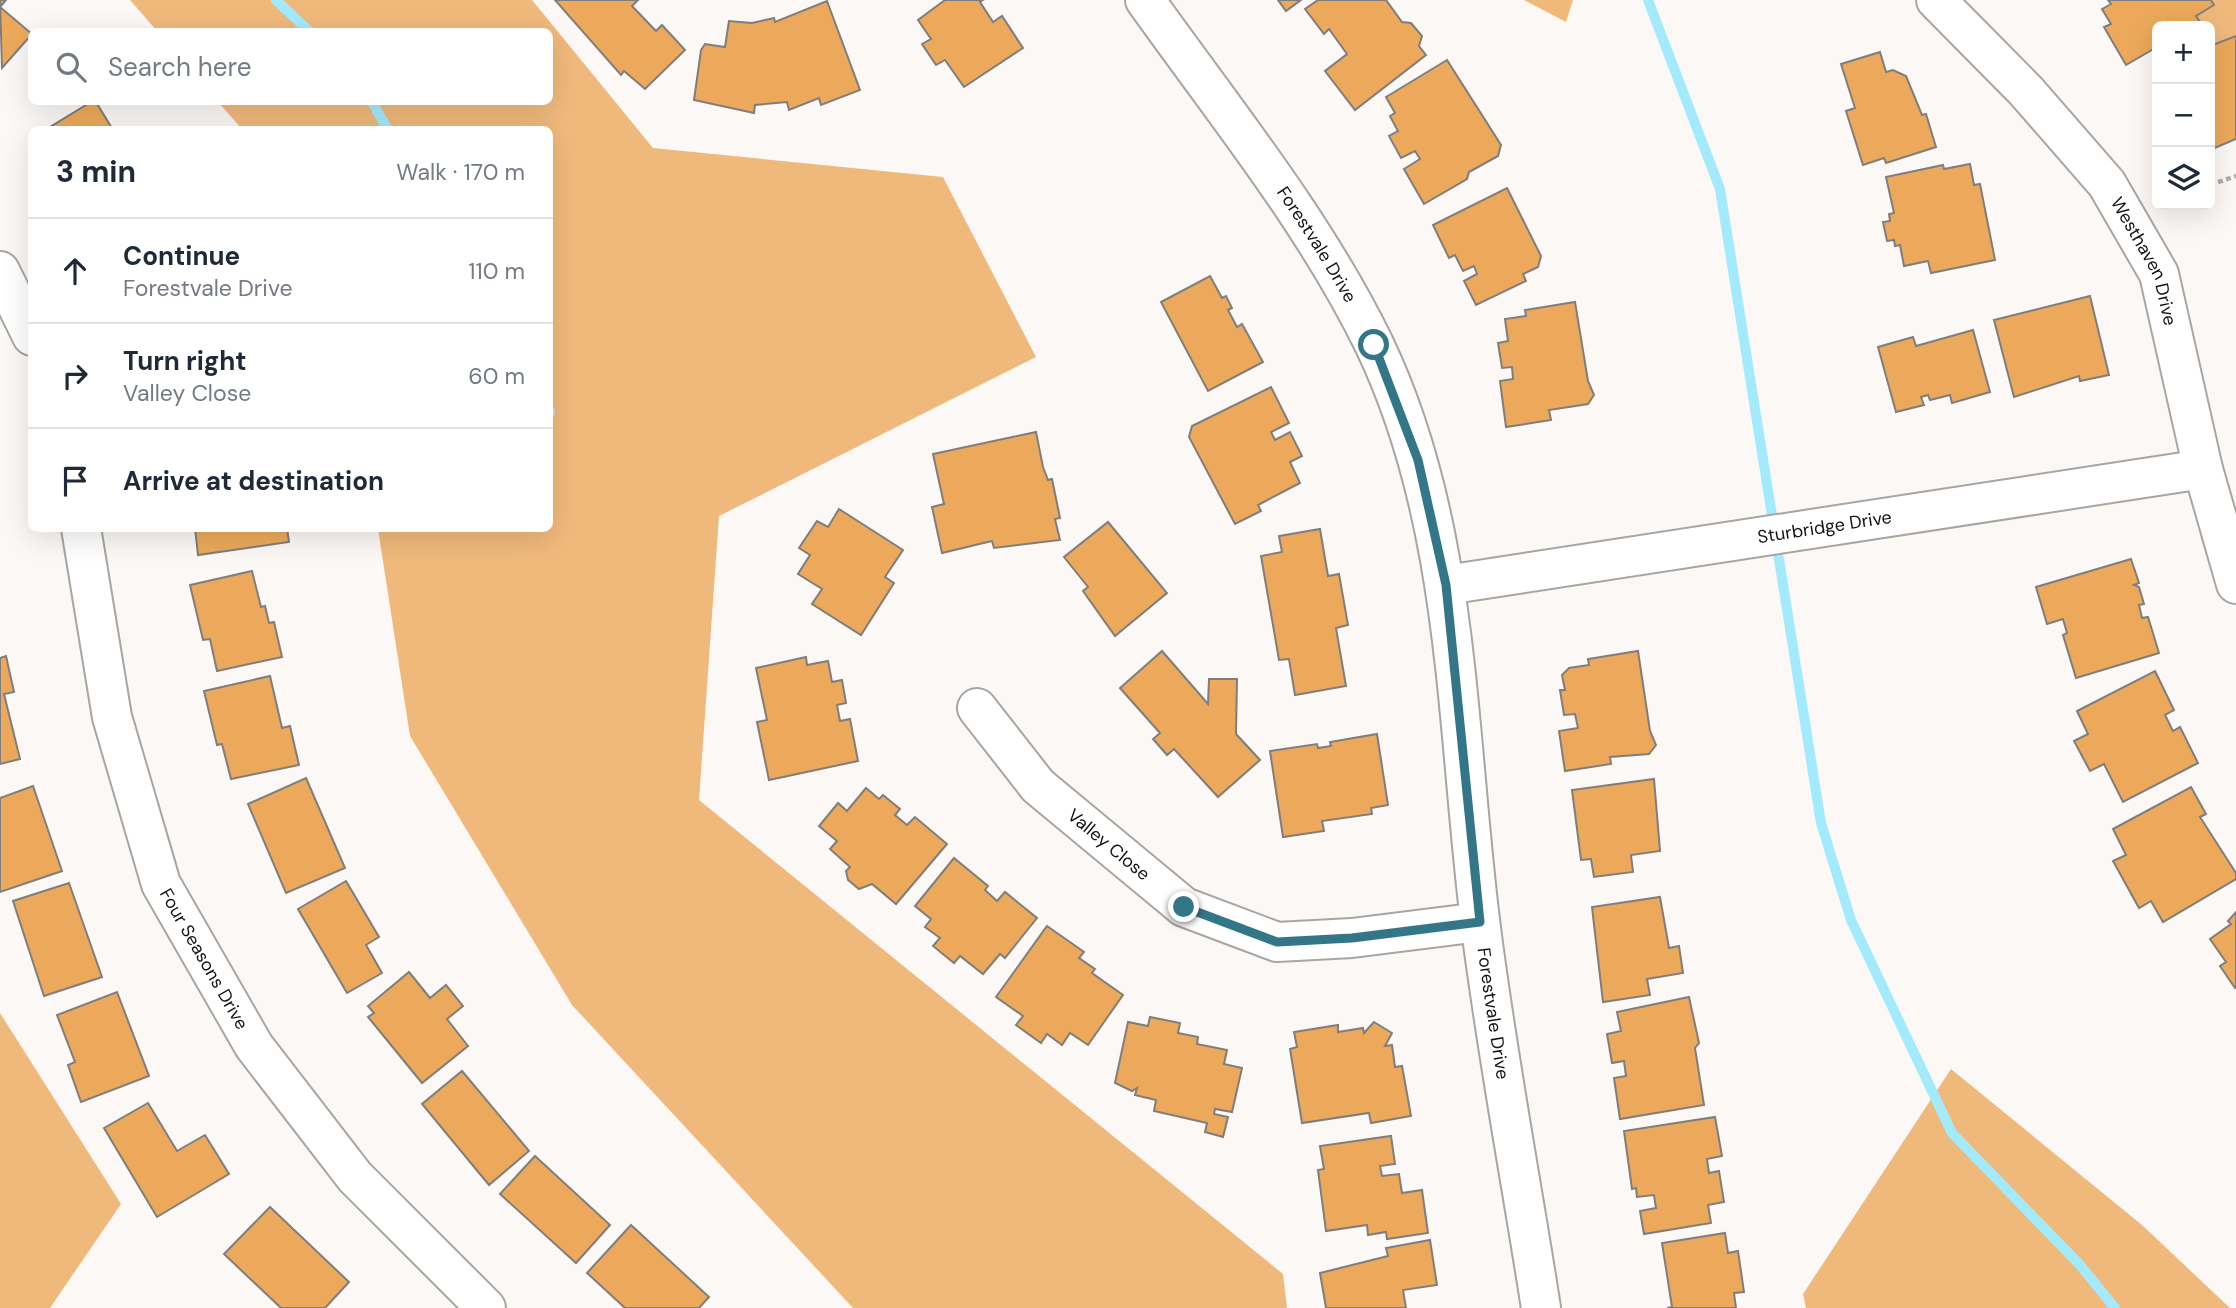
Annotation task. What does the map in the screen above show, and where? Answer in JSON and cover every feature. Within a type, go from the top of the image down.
[{"type":"street","name":"Forestvale Drive","points":[[1145,0],[1303,221],[1374,345],[1418,460],[1446,585],[1480,922],[1541,1308]]},
{"type":"street","name":"Westhaven Drive","points":[[1936,0],[2026,92],[2107,184],[2160,274],[2203,469],[2236,584]]},
{"type":"street","points":[[0,271],[28,328]]},
{"type":"street","name":"Sturbridge Drive","points":[[1446,585],[2203,469]]},
{"type":"street","name":"Four Seasons Drive","points":[[81,532],[112,718],[161,884],[254,1046],[355,1177],[470,1303]]},
{"type":"street","name":"Valley Close","points":[[977,708],[1038,786],[1184,907],[1277,942],[1352,938],[1480,922]]},
{"type":"path","points":[[2215,183],[2236,176]]},
{"type":"shaded area","points":[[130,0],[532,0],[653,148],[943,177],[1036,357],[719,516],[699,800],[1283,1274],[1287,1308],[853,1308],[572,1005],[410,736],[378,532],[553,532],[553,126],[239,126],[221,105],[553,105],[553,28],[154,28]]},
{"type":"shaded area","points":[[1524,0],[1573,0],[1566,22]]},
{"type":"shaded area","points":[[2142,0],[2236,0],[2236,86],[2215,75],[2215,21],[2152,21]]},
{"type":"shaded area","points":[[0,1013],[121,1204],[50,1308],[0,1308]]},
{"type":"shaded area","points":[[1951,1069],[2142,1225],[2230,1308],[1806,1308],[1803,1294]]},
{"type":"building","points":[[555,0],[638,0],[632,6],[656,31],[662,25],[685,50],[645,89],[624,71],[621,75]]},
{"type":"building","points":[[945,0],[983,0],[980,2],[993,22],[1002,16],[1023,48],[964,87],[945,60],[936,65],[922,44],[931,39],[918,20]]},
{"type":"building","points":[[1278,0],[1301,0],[1286,11]]},
{"type":"building","points":[[1318,0],[1386,0],[1402,22],[1411,23],[1422,36],[1419,46],[1426,55],[1355,110],[1325,71],[1347,54],[1329,29],[1324,34],[1305,9]]},
{"type":"building","points":[[2108,0],[2211,0],[2214,5],[2196,16],[2199,21],[2152,21],[2152,50],[2126,65],[2104,27],[2111,24],[2102,9],[2111,4]]},
{"type":"building","points":[[827,1],[860,90],[821,105],[819,98],[789,110],[787,102],[755,105],[754,113],[694,100],[701,50],[705,44],[725,47],[729,21],[752,23],[774,18],[775,22]]},
{"type":"building","points":[[0,7],[28,31],[28,39],[2,68]]},
{"type":"building","points":[[2236,36],[2236,139],[2215,148],[2215,84],[2215,44]]},
{"type":"building","points":[[1880,52],[1886,72],[1893,70],[1906,76],[1922,115],[1926,114],[1936,147],[1886,163],[1884,158],[1863,165],[1846,111],[1855,108],[1841,64]]},
{"type":"building","points":[[1447,60],[1501,145],[1498,156],[1469,172],[1467,179],[1424,204],[1404,169],[1420,159],[1415,151],[1401,158],[1389,136],[1398,131],[1390,116],[1395,113],[1386,97]]},
{"type":"building","points":[[86,105],[98,105],[111,126],[52,126]]},
{"type":"building","points":[[1970,164],[1974,185],[1980,184],[1995,260],[1931,273],[1928,261],[1904,266],[1900,245],[1895,246],[1894,240],[1887,241],[1883,222],[1890,221],[1889,214],[1894,213],[1886,177],[1943,165],[1944,169]]},
{"type":"building","points":[[1507,188],[1541,256],[1538,267],[1523,274],[1526,281],[1476,305],[1464,281],[1477,274],[1474,266],[1463,271],[1455,255],[1449,258],[1433,225]]},
{"type":"building","points":[[1210,276],[1222,298],[1226,296],[1232,308],[1228,310],[1237,327],[1242,324],[1263,362],[1208,391],[1161,302]]},
{"type":"building","points":[[2090,296],[2109,375],[2080,381],[2079,376],[2014,397],[1994,320]]},
{"type":"building","points":[[1575,302],[1588,381],[1594,395],[1588,404],[1549,410],[1551,420],[1506,427],[1500,381],[1513,379],[1512,367],[1502,368],[1498,343],[1508,341],[1505,319],[1526,316],[1525,310]]},
{"type":"building","points":[[1973,330],[1990,392],[1952,403],[1950,395],[1930,400],[1928,395],[1921,397],[1924,405],[1896,412],[1878,347],[1913,337],[1916,346]]},
{"type":"building","points":[[1271,387],[1289,423],[1271,432],[1275,440],[1290,432],[1302,456],[1290,462],[1300,483],[1258,505],[1261,511],[1235,524],[1189,437],[1192,426]]},
{"type":"building","points":[[1036,432],[1043,467],[1048,480],[1052,479],[1060,518],[1055,519],[1060,540],[994,548],[992,541],[942,553],[932,507],[944,504],[933,454]]},
{"type":"building","points":[[839,509],[903,550],[885,577],[894,583],[861,635],[812,604],[822,589],[798,574],[810,555],[799,548],[817,521],[828,527]]},
{"type":"building","points":[[1108,522],[1167,593],[1115,636],[1083,591],[1088,587],[1064,557]]},
{"type":"building","points":[[1320,529],[1328,576],[1339,574],[1348,625],[1336,628],[1346,686],[1295,695],[1289,659],[1279,660],[1261,556],[1282,552],[1279,536]]},
{"type":"building","points":[[195,532],[288,532],[289,542],[198,555]]},
{"type":"building","points":[[2131,559],[2139,583],[2134,585],[2139,587],[2144,604],[2139,605],[2142,618],[2148,617],[2159,653],[2076,678],[2063,635],[2067,633],[2063,619],[2047,624],[2036,587]]},
{"type":"building","points":[[252,571],[261,607],[265,606],[269,623],[274,622],[282,657],[217,671],[210,639],[203,640],[190,585]]},
{"type":"building","points":[[1162,651],[1208,704],[1209,679],[1237,679],[1236,734],[1260,760],[1218,797],[1174,749],[1167,755],[1153,739],[1160,733],[1120,688]]},
{"type":"building","points":[[1638,651],[1650,731],[1656,745],[1649,754],[1610,757],[1611,764],[1565,771],[1559,731],[1578,728],[1575,714],[1564,715],[1560,690],[1565,690],[1562,675],[1569,668],[1589,665],[1588,659]]},
{"type":"building","points":[[6,656],[14,692],[4,694],[20,759],[0,764],[0,658]]},
{"type":"building","points":[[806,657],[807,665],[828,661],[832,682],[842,680],[846,703],[837,705],[840,721],[850,719],[858,761],[769,780],[757,722],[767,720],[756,668]]},
{"type":"building","points":[[2155,671],[2174,710],[2165,715],[2173,731],[2180,727],[2198,763],[2123,802],[2104,764],[2090,771],[2074,741],[2088,734],[2077,711]]},
{"type":"building","points":[[270,676],[282,728],[290,726],[299,765],[231,779],[222,744],[217,745],[204,691]]},
{"type":"building","points":[[1377,734],[1388,805],[1371,808],[1372,814],[1322,821],[1324,831],[1283,837],[1270,751],[1317,744],[1318,748],[1331,746],[1330,742]]},
{"type":"building","points":[[306,778],[345,868],[286,893],[248,804]]},
{"type":"building","points":[[1654,779],[1660,851],[1631,855],[1633,872],[1594,877],[1591,859],[1581,860],[1572,790]]},
{"type":"building","points":[[33,786],[62,871],[0,892],[0,798]]},
{"type":"building","points":[[2191,787],[2206,814],[2200,817],[2236,873],[2236,879],[2163,922],[2151,901],[2139,908],[2113,861],[2126,855],[2113,829]]},
{"type":"building","points":[[866,788],[879,799],[883,795],[900,809],[895,815],[907,825],[915,817],[947,844],[896,904],[872,884],[859,889],[848,880],[846,871],[850,867],[830,849],[837,841],[819,826],[838,803],[847,811]]},
{"type":"building","points":[[954,858],[988,886],[985,890],[997,901],[1005,892],[1037,918],[1005,958],[1000,954],[983,974],[960,956],[954,963],[933,946],[940,938],[925,927],[931,919],[915,906]]},
{"type":"building","points":[[346,881],[379,937],[366,945],[382,973],[347,993],[298,909]]},
{"type":"building","points":[[69,883],[102,977],[44,996],[13,901]]},
{"type":"building","points":[[1660,897],[1669,948],[1679,946],[1683,973],[1647,979],[1650,995],[1603,1002],[1592,907]]},
{"type":"building","points":[[2236,912],[2235,988],[2220,966],[2226,962],[2210,939],[2231,924],[2228,921]]},
{"type":"building","points":[[1047,926],[1084,952],[1079,958],[1095,969],[1092,973],[1123,995],[1088,1045],[1070,1033],[1062,1045],[1047,1034],[1041,1043],[1016,1025],[1023,1016],[996,997]]},
{"type":"building","points":[[409,972],[430,998],[446,985],[463,1006],[447,1019],[468,1046],[422,1083],[368,1017],[374,1013],[368,1006]]},
{"type":"building","points":[[117,992],[149,1076],[81,1102],[68,1065],[75,1062],[57,1015]]},
{"type":"building","points":[[1689,997],[1699,1043],[1695,1048],[1704,1105],[1620,1119],[1614,1078],[1626,1076],[1624,1061],[1612,1063],[1607,1034],[1621,1031],[1617,1012]]},
{"type":"building","points":[[1150,1017],[1180,1023],[1178,1033],[1198,1037],[1197,1044],[1227,1050],[1224,1064],[1242,1068],[1232,1112],[1215,1109],[1214,1114],[1228,1117],[1223,1137],[1205,1132],[1207,1123],[1154,1111],[1156,1100],[1135,1095],[1137,1088],[1132,1091],[1115,1083],[1128,1022],[1148,1026]]},
{"type":"building","points":[[1374,1022],[1392,1033],[1385,1046],[1392,1045],[1395,1067],[1402,1066],[1411,1116],[1371,1123],[1369,1113],[1302,1123],[1290,1049],[1297,1047],[1294,1032],[1338,1025],[1338,1032],[1363,1028],[1364,1033]]},
{"type":"building","points":[[462,1071],[529,1151],[489,1185],[422,1104]]},
{"type":"building","points":[[148,1103],[177,1151],[205,1135],[229,1174],[157,1217],[104,1128]]},
{"type":"building","points":[[1715,1117],[1722,1156],[1707,1159],[1709,1173],[1719,1171],[1724,1202],[1708,1205],[1711,1223],[1644,1234],[1640,1211],[1656,1208],[1654,1195],[1637,1197],[1636,1188],[1632,1189],[1624,1131]]},
{"type":"building","points":[[1391,1136],[1395,1164],[1380,1166],[1382,1176],[1399,1174],[1402,1193],[1422,1190],[1428,1233],[1387,1239],[1386,1232],[1368,1235],[1367,1225],[1326,1231],[1318,1170],[1324,1169],[1320,1146]]},
{"type":"building","points":[[535,1156],[610,1225],[576,1263],[500,1194]]},
{"type":"building","points":[[270,1207],[349,1282],[325,1308],[281,1308],[224,1254]]},
{"type":"building","points":[[631,1225],[709,1297],[699,1308],[625,1308],[587,1273]]},
{"type":"building","points":[[1725,1233],[1728,1253],[1738,1251],[1744,1292],[1734,1293],[1736,1308],[1667,1308],[1672,1307],[1662,1243]]},
{"type":"building","points":[[1430,1240],[1437,1285],[1403,1290],[1406,1308],[1326,1308],[1320,1273],[1388,1256],[1386,1248]]},
{"type":"waterway","points":[[276,0],[306,28]]},
{"type":"waterway","points":[[1648,0],[1720,189],[1821,823],[1851,920],[1952,1133],[2080,1265],[2115,1308]]},
{"type":"waterway","points":[[374,105],[386,126]]},
{"type":"route","points":[[1184,907],[1277,942],[1352,938],[1480,922],[1446,585],[1418,460],[1374,345]]}]
